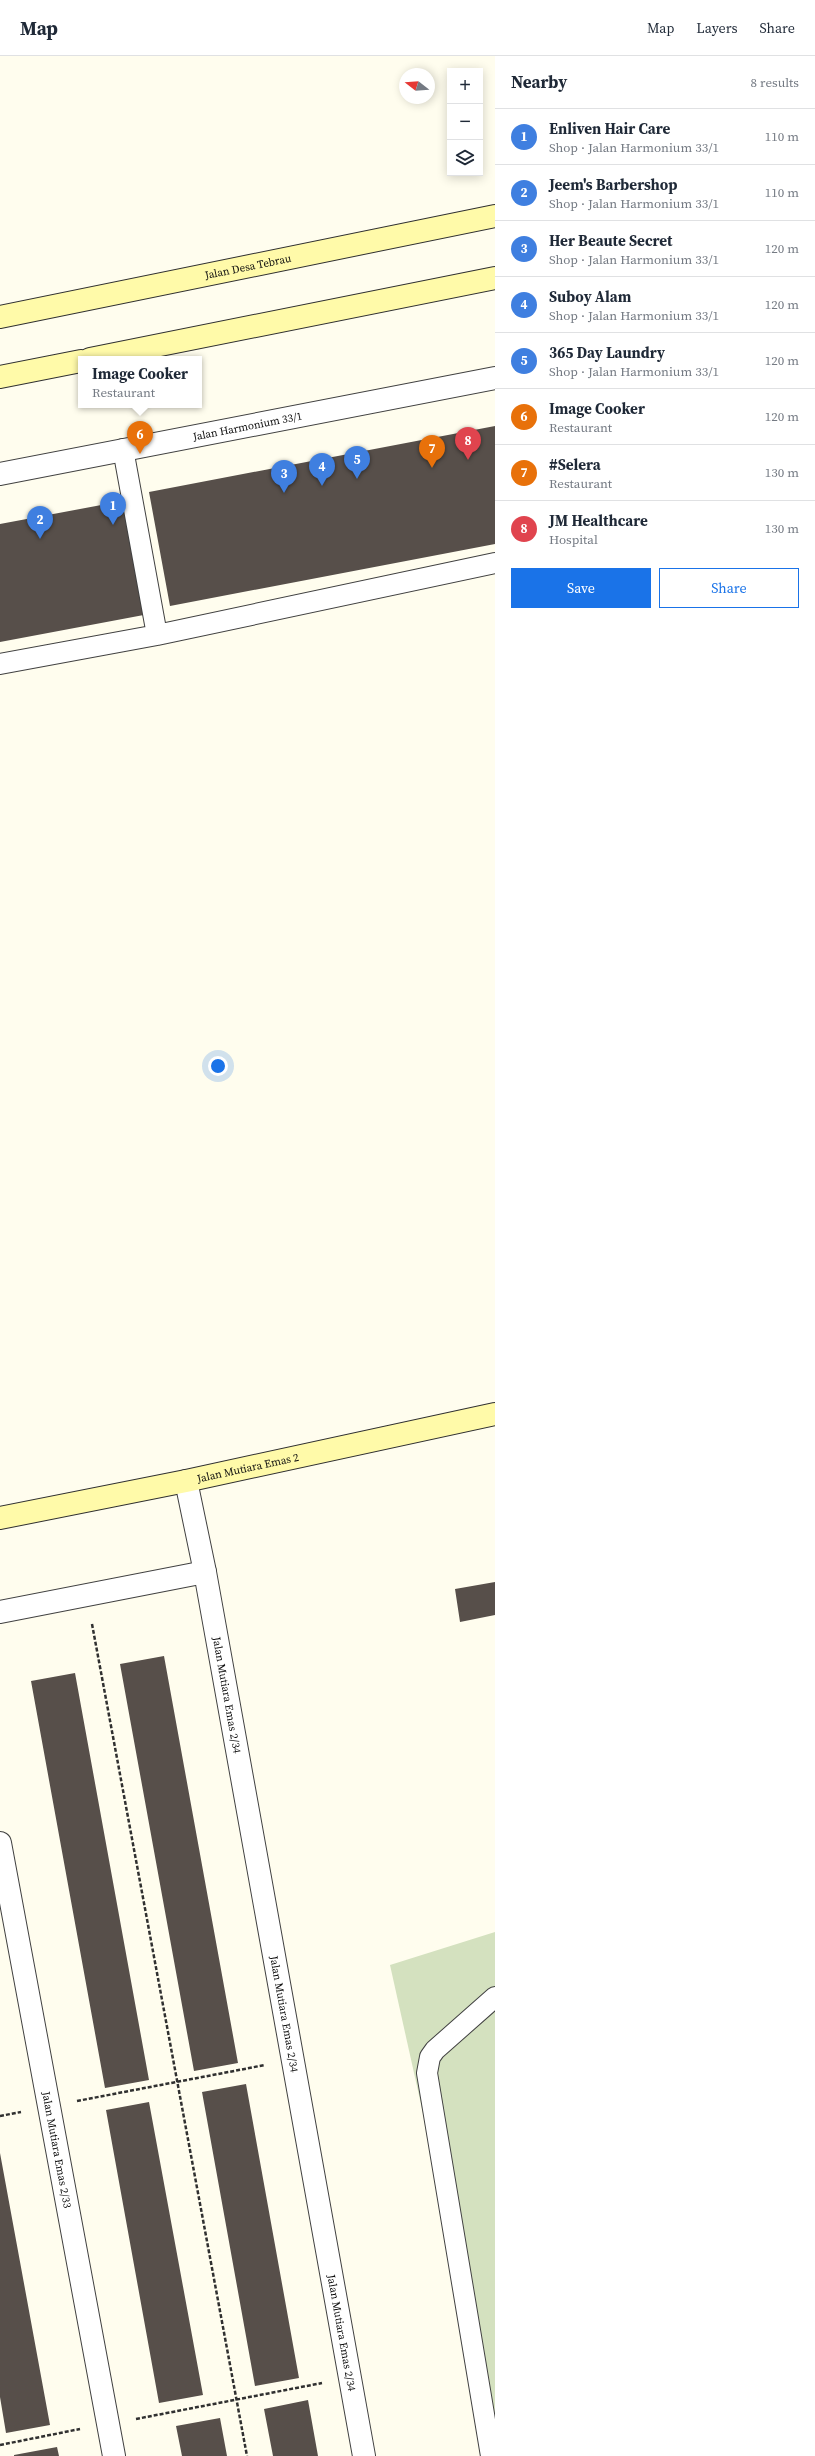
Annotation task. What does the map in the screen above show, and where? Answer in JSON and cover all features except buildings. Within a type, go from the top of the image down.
[{"type":"street","name":"Jalan Desa Tebrau","points":[[0,317],[495,216]]},
{"type":"street","points":[[105,356],[495,278]]},
{"type":"street","points":[[0,377],[78,362]]},
{"type":"street","name":"Jalan Harmonium 33/1","points":[[0,474],[495,378]]},
{"type":"street","name":"Jalan Mutiara Emas 2","points":[[0,1518],[186,1482],[495,1414]]},
{"type":"street","name":"Jalan Mutiara Emas 2/34","points":[[186,1482],[205,1572],[364,2456]]},
{"type":"street","points":[[0,1612],[205,1572]]},
{"type":"street","name":"Jalan Mutiara Emas 2/33","points":[[0,1844],[114,2456]]},
{"type":"lane","points":[[123,449],[157,635]]},
{"type":"lane","points":[[0,664],[157,635],[495,563]]},
{"type":"lane","points":[[491,2456],[427,2073],[430,2056],[435,2050],[495,1996]]},
{"type":"path","points":[[87,1596],[247,2456]]},
{"type":"path","points":[[0,2116],[292,2060]]},
{"type":"path","points":[[0,2445],[350,2378]]},
{"type":"green space","points":[[495,1932],[495,2437],[390,1965]]},
{"type":"place","name":"Image Cooker","points":[[140,454]]},
{"type":"place","name":"JM Healthcare","points":[[468,460]]},
{"type":"place","name":"#Selera","points":[[432,468]]},
{"type":"place","name":"365 Day Laundry","points":[[357,479]]},
{"type":"place","name":"Suboy Alam","points":[[322,486]]},
{"type":"place","name":"Her Beaute Secret","points":[[284,493]]},
{"type":"place","name":"Enliven Hair Care","points":[[113,525]]},
{"type":"place","name":"Jeem's Barbershop","points":[[40,539]]}]
